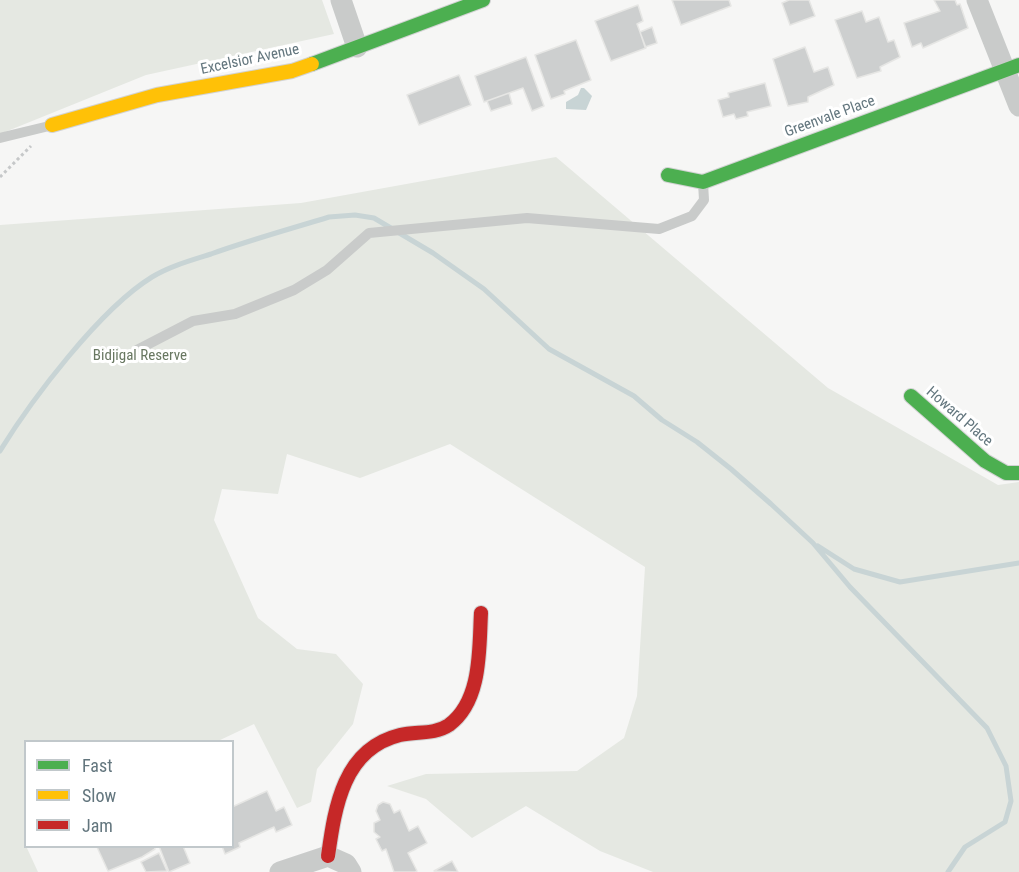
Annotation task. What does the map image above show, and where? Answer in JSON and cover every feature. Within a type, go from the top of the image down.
[{"type":"street","points":[[341,0],[357,47]]},
{"type":"street","name":"Excelsior Avenue","points":[[52,125],[157,95],[292,71],[483,0]]},
{"type":"street","points":[[977,0],[1011,67],[1019,106]]},
{"type":"street","name":"Greenvale Place","points":[[703,182],[1011,67]]},
{"type":"street","points":[[668,175],[703,182]]},
{"type":"street","name":"Howard Place","points":[[911,396],[985,461],[1006,473],[1019,473]]},
{"type":"street","points":[[328,856],[341,788],[356,761],[379,742],[405,734],[434,732],[456,718],[472,695],[479,666],[481,613]]},
{"type":"street","points":[[280,872],[328,856],[346,864],[351,872]]},
{"type":"lane","points":[[0,138],[52,125]]},
{"type":"lane","points":[[137,350],[193,321],[235,314],[294,290],[327,270],[369,233],[526,218],[659,229],[692,216],[704,200],[703,182]]},
{"type":"path","points":[[0,177],[52,125]]},
{"type":"green space","points":[[0,0],[322,0],[334,34],[146,75],[0,134]]},
{"type":"green space","name":"Bidjigal Reserve","points":[[556,157],[828,388],[998,485],[1019,482],[1019,872],[653,872],[600,851],[526,806],[472,838],[426,799],[387,786],[426,774],[577,771],[624,738],[637,696],[645,567],[450,444],[360,478],[287,454],[278,494],[222,489],[214,520],[258,618],[297,649],[336,654],[363,684],[353,724],[317,769],[311,802],[297,808],[254,724],[220,740],[24,740],[24,848],[27,848],[38,872],[0,872],[0,225],[301,203]]},
{"type":"shaded area","points":[[581,88],[592,96],[586,110],[566,109],[566,102],[578,95]]},
{"type":"building","points":[[672,0],[729,0],[731,6],[681,25]]},
{"type":"building","points":[[789,0],[809,0],[815,16],[790,25],[782,3]]},
{"type":"building","points":[[934,0],[955,0],[957,5],[960,4],[968,28],[923,48],[921,43],[912,47],[904,23],[940,11]]},
{"type":"building","points":[[638,5],[643,21],[637,24],[646,48],[611,61],[595,21]]},
{"type":"building","points":[[862,11],[866,22],[879,17],[888,42],[894,40],[900,57],[880,67],[881,71],[857,78],[835,20]]},
{"type":"building","points":[[652,27],[657,43],[645,47],[640,32]]},
{"type":"building","points":[[576,40],[591,80],[551,99],[535,55]]},
{"type":"building","points":[[805,47],[814,72],[828,67],[834,85],[808,97],[808,102],[788,106],[773,59]]},
{"type":"building","points":[[526,57],[544,106],[532,111],[523,88],[484,102],[475,76]]},
{"type":"building","points":[[459,75],[471,105],[419,125],[407,95]]},
{"type":"building","points":[[765,83],[771,106],[747,112],[748,116],[736,119],[734,114],[723,117],[718,100],[729,97],[728,93]]},
{"type":"building","points":[[509,93],[512,104],[491,111],[487,101]]},
{"type":"building","points":[[267,791],[276,811],[284,807],[292,825],[276,832],[274,827],[239,843],[240,847],[225,854],[223,848],[234,848],[234,806]]},
{"type":"building","points":[[383,802],[390,804],[394,813],[400,810],[409,831],[418,826],[427,843],[408,853],[417,871],[415,872],[394,872],[386,849],[382,851],[376,839],[380,837],[374,832],[374,823],[380,820],[376,811],[378,805]]},
{"type":"building","points":[[97,848],[155,848],[142,857],[108,871]]},
{"type":"building","points":[[160,848],[184,848],[190,863],[169,872]]},
{"type":"building","points":[[159,853],[167,871],[146,872],[141,862]]},
{"type":"building","points":[[452,861],[458,872],[434,871]]},
{"type":"waterway","points":[[0,451],[68,356],[111,310],[152,277],[189,261],[329,217],[355,215],[374,218],[433,253],[484,289],[549,349],[634,396],[662,420],[697,442],[731,469],[813,543],[850,587],[987,728],[1006,766],[1011,801],[1005,822],[965,847],[948,872]]},
{"type":"waterway","points":[[818,546],[854,569],[900,582],[1019,563]]},
{"type":"traffic: fast","points":[[312,64],[483,0]]},
{"type":"traffic: fast","points":[[668,175],[703,182],[1019,65]]},
{"type":"traffic: fast","points":[[911,396],[985,461],[1006,473],[1019,473]]},
{"type":"traffic: slow","points":[[52,125],[157,95],[292,71],[312,64]]},
{"type":"traffic: jam","points":[[328,856],[334,818],[345,782],[366,753],[381,742],[400,735],[431,732],[443,728],[460,715],[468,702],[477,673],[481,613]]}]
